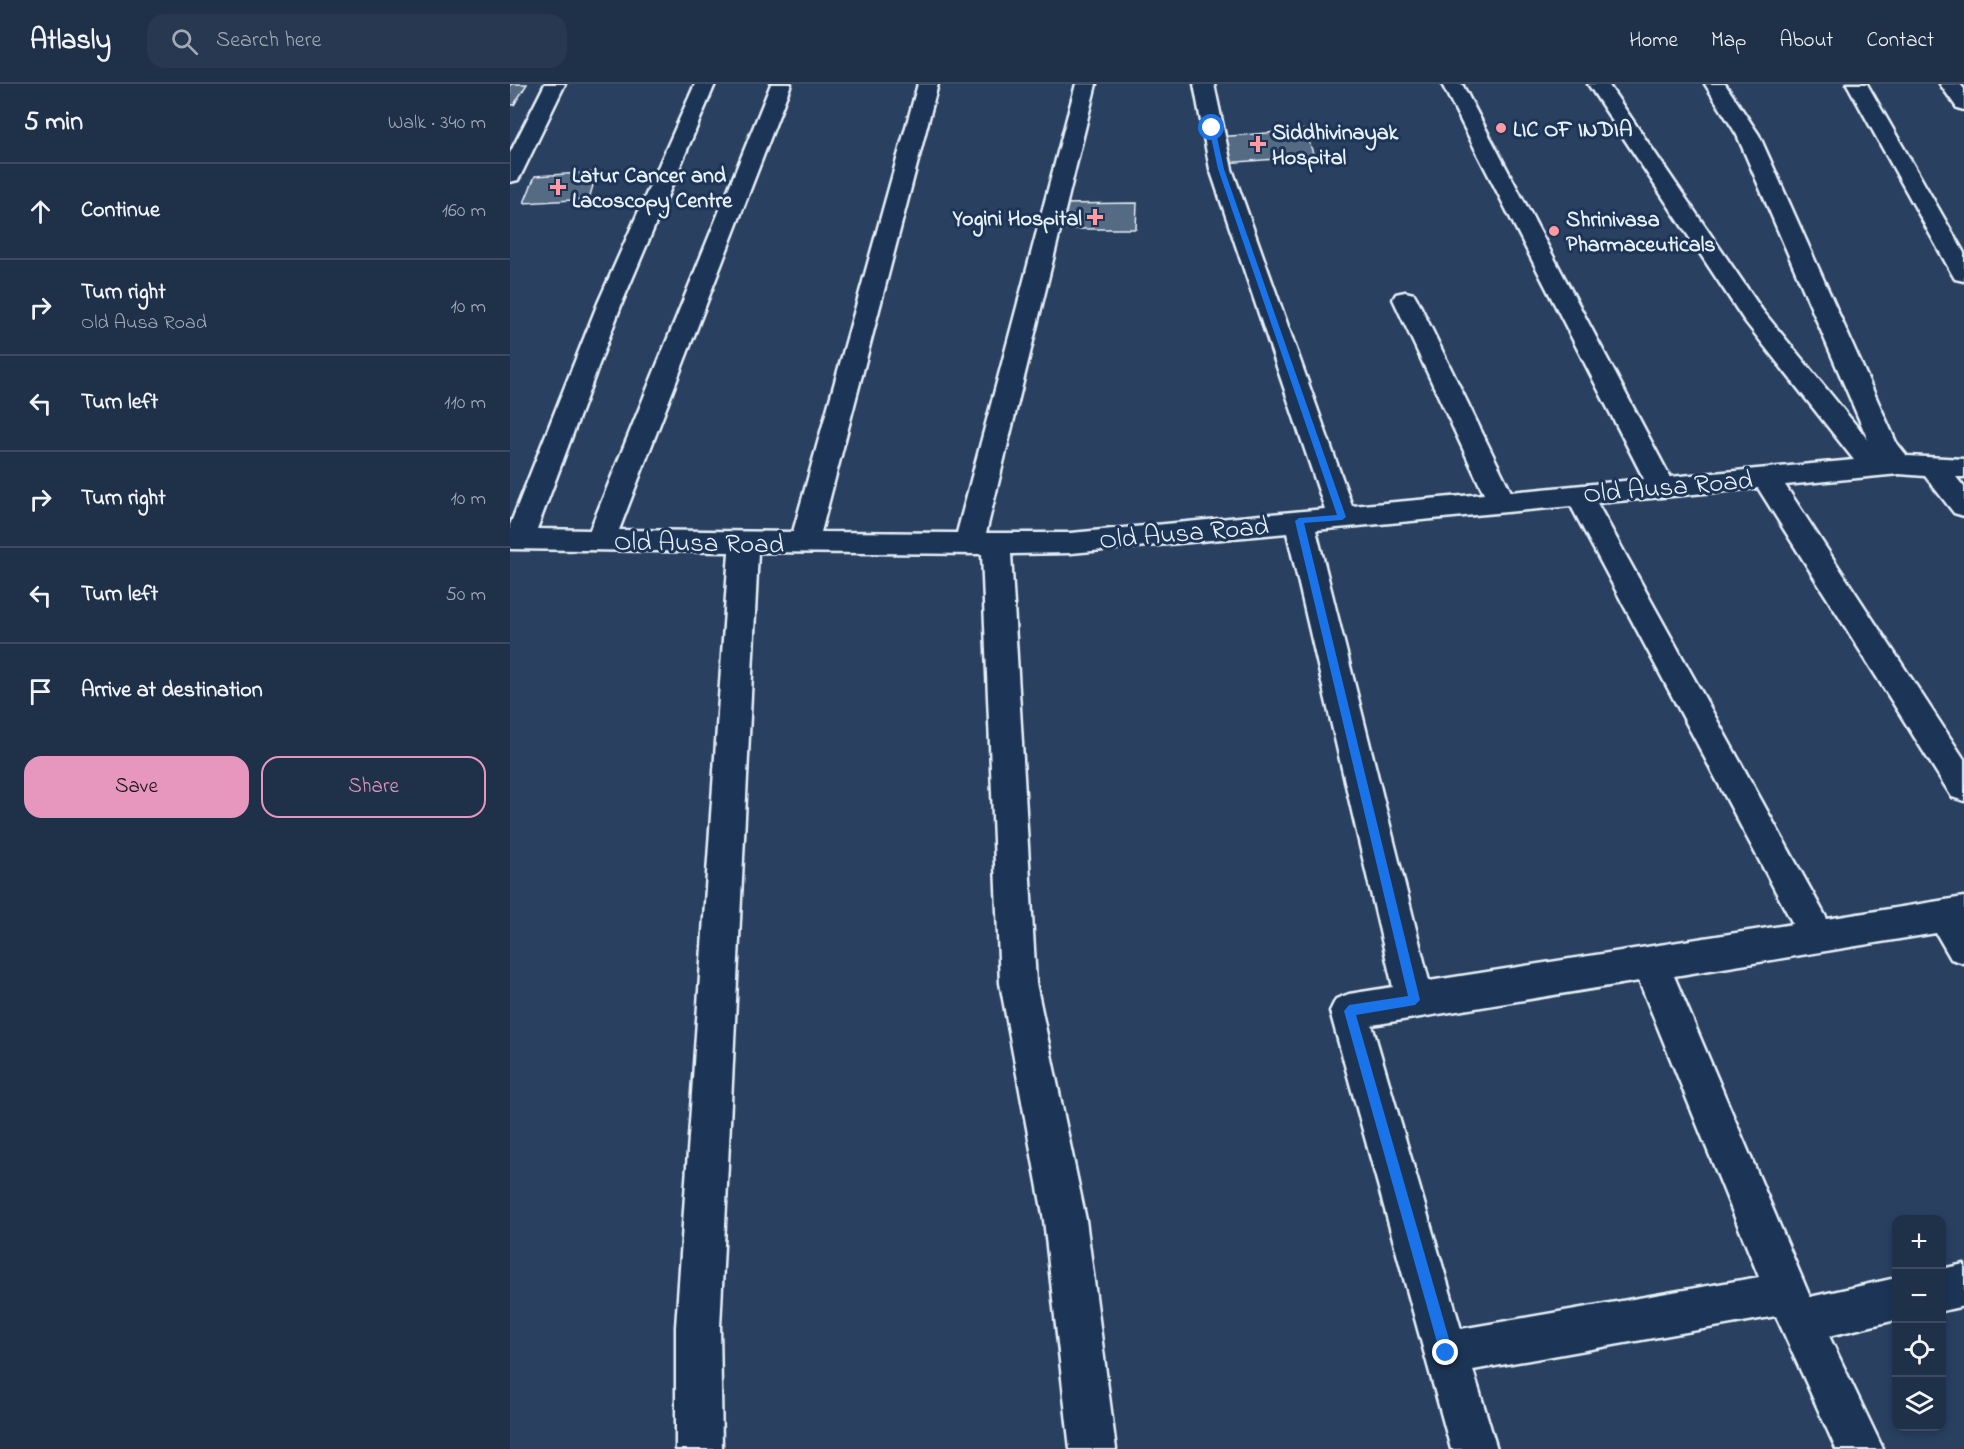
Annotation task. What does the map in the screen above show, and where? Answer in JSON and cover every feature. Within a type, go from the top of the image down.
[{"type":"street","points":[[510,175],[555,84]]},
{"type":"street","points":[[514,539],[610,303],[705,84]]},
{"type":"street","points":[[600,541],[781,84]]},
{"type":"street","points":[[804,543],[928,84]]},
{"type":"street","points":[[1086,84],[982,544],[1004,745],[1018,983],[1065,1220],[1093,1449]]},
{"type":"street","points":[[1204,84],[1221,169],[1342,517]]},
{"type":"street","points":[[1452,84],[1662,487]]},
{"type":"street","points":[[1598,84],[1753,315],[1887,466]]},
{"type":"street","points":[[1715,84],[1748,135],[1884,445],[1887,466]]},
{"type":"street","points":[[1857,84],[1964,274]]},
{"type":"street","points":[[1950,84],[1964,104]]},
{"type":"street","points":[[1405,299],[1502,502]]},
{"type":"street","name":"Old Ausa Road","points":[[514,539],[744,543],[1071,543],[1887,466],[1964,468]]},
{"type":"street","points":[[1933,467],[1964,506]]},
{"type":"street","points":[[1765,477],[1964,787]]},
{"type":"street","points":[[1579,495],[1818,936]]},
{"type":"street","points":[[1299,521],[1415,1000]]},
{"type":"street","points":[[699,1449],[698,1328],[744,543]]},
{"type":"street","points":[[1474,1449],[1349,1011],[1818,936],[1958,925]]},
{"type":"street","points":[[1650,963],[1793,1307],[1860,1449]]},
{"type":"street","points":[[1946,1289],[1964,1285]]},
{"type":"street","points":[[1446,1353],[1793,1307],[1892,1299]]},
{"type":"building","points":[[510,84],[527,84],[514,105],[510,105]]},
{"type":"building","points":[[1305,130],[1314,156],[1225,163],[1219,137]]},
{"type":"building","points":[[597,172],[589,199],[524,203],[535,176]]},
{"type":"building","points":[[1137,203],[1136,229],[1056,229],[1059,204]]},
{"type":"place","name":"LIC OF INDIA","points":[[1501,128]]},
{"type":"place","name":"Siddhivinayak Hospital","points":[[1258,144]]},
{"type":"place","name":"Latur Cancer and Lacoscopy Centre","points":[[558,187]]},
{"type":"place","name":"Yogini Hospital","points":[[1095,217]]},
{"type":"place","name":"Shrinivasa Pharmaceuticals","points":[[1554,231]]},
{"type":"route","points":[[1212,128],[1221,169],[1342,517],[1299,521],[1415,1000],[1349,1011],[1446,1353]]}]
